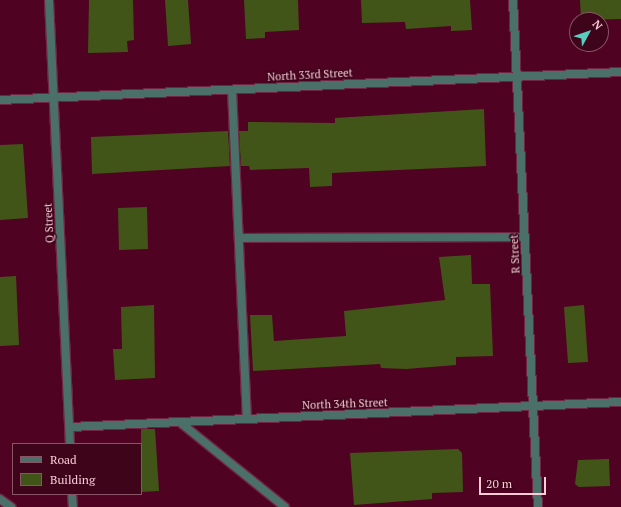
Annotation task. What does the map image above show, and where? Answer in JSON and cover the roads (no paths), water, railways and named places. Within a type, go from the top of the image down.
[{"type":"street","name":"Q Street","points":[[49,0],[70,443]]},
{"type":"street","name":"R Street","points":[[513,0],[538,507]]},
{"type":"street","name":"North 33rd Street","points":[[0,100],[621,72]]},
{"type":"street","points":[[232,90],[248,419]]},
{"type":"street","points":[[239,238],[525,237]]},
{"type":"street","name":"North 34th Street","points":[[70,427],[182,424],[248,419],[621,402]]},
{"type":"street","points":[[182,424],[285,507]]},
{"type":"street","points":[[72,495],[73,507]]},
{"type":"street","points":[[0,498],[11,507]]}]
